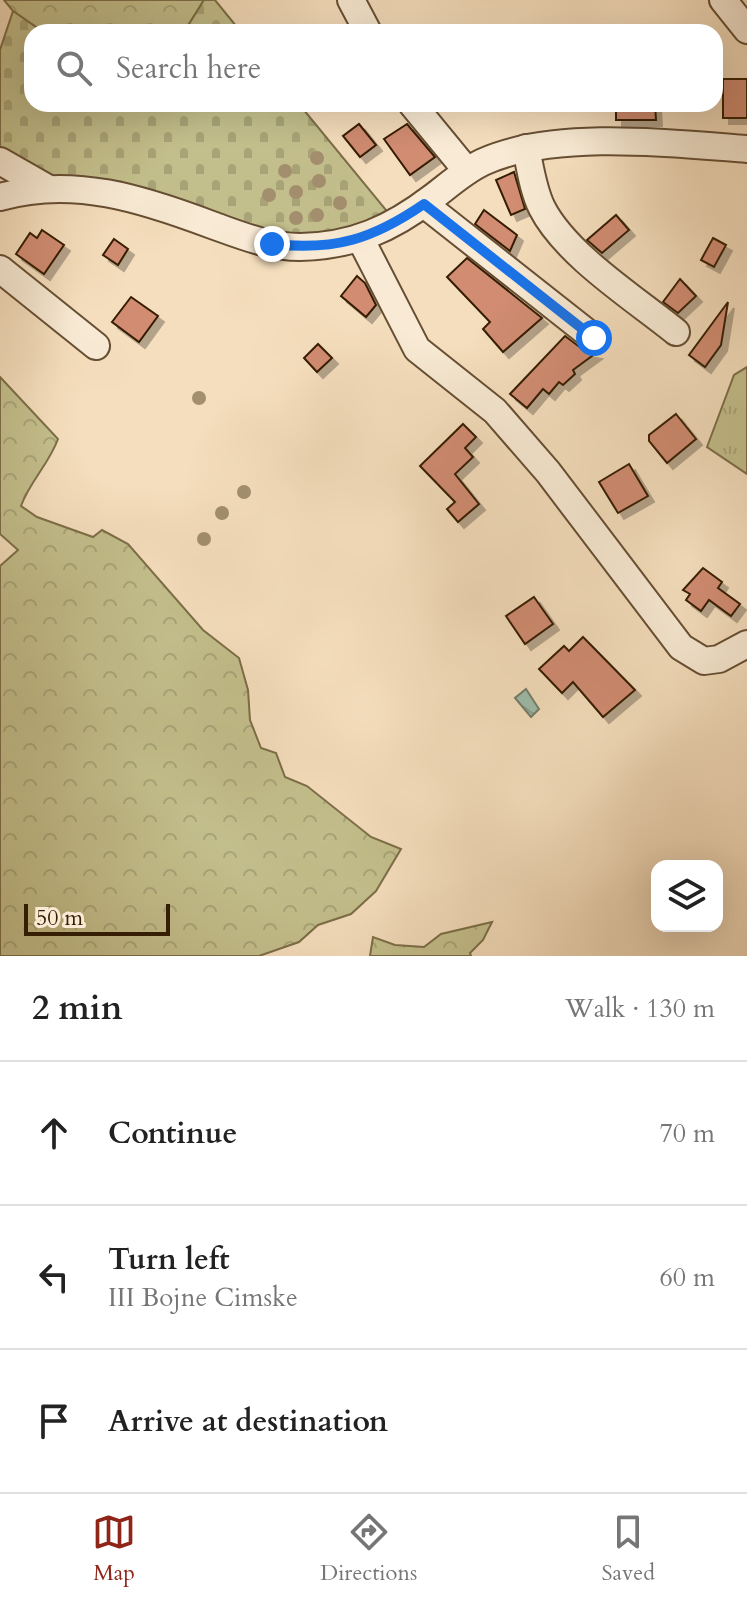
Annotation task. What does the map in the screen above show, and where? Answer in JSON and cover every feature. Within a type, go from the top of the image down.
[{"type":"street","points":[[351,0],[364,24]]},
{"type":"street","points":[[723,0],[747,30]]},
{"type":"street","points":[[419,112],[467,171]]},
{"type":"street","points":[[0,197],[76,187],[103,191],[272,244],[311,246],[361,240],[388,228],[467,171],[526,148],[608,143],[747,149]]},
{"type":"street","points":[[526,148],[539,204],[551,223],[570,245],[676,332]]},
{"type":"street","points":[[0,161],[49,189]]},
{"type":"street","points":[[424,204],[594,338]]},
{"type":"street","points":[[361,240],[417,349],[495,411],[548,472],[681,647],[704,661],[719,659],[747,644]]},
{"type":"street","points":[[0,269],[96,346]]},
{"type":"green space","points":[[4,0],[204,0],[189,24],[32,24]]},
{"type":"green space","points":[[204,0],[215,0],[234,24],[189,24]]},
{"type":"green space","points":[[13,11],[32,24],[24,24],[24,112],[306,112],[395,221],[283,240],[45,182],[0,155],[0,50]]},
{"type":"green space","points":[[747,367],[747,474],[707,447],[734,375]]},
{"type":"green space","points":[[0,377],[58,439],[21,506],[37,517],[93,537],[102,530],[128,544],[203,630],[239,658],[248,690],[250,720],[261,748],[276,753],[285,777],[307,786],[371,837],[401,849],[376,891],[351,914],[318,925],[299,942],[259,956],[0,956],[0,566],[18,550],[0,534]]},
{"type":"green space","points":[[492,922],[483,940],[470,953],[471,956],[370,956],[373,937],[395,945],[424,947],[441,934]]},
{"type":"water","points":[[526,689],[539,709],[531,717],[515,698]]},
{"type":"building","points":[[723,79],[747,79],[747,118],[723,118]]},
{"type":"building","points":[[616,112],[656,112],[656,120],[616,120]]},
{"type":"building","points":[[359,124],[376,145],[360,157],[343,136]]},
{"type":"building","points":[[407,124],[435,157],[410,175],[384,139]]},
{"type":"building","points":[[514,172],[525,209],[511,215],[496,180]]},
{"type":"building","points":[[484,210],[517,235],[510,251],[475,224]]},
{"type":"building","points":[[616,215],[629,230],[602,253],[587,240]]},
{"type":"building","points":[[42,230],[64,245],[44,274],[16,254],[30,233],[37,238]]},
{"type":"building","points":[[713,238],[726,245],[714,267],[701,260]]},
{"type":"building","points":[[114,239],[128,249],[118,265],[103,255]]},
{"type":"building","points":[[467,258],[542,318],[503,352],[483,329],[490,322],[447,277]]},
{"type":"building","points":[[357,276],[365,283],[376,305],[366,317],[341,296]]},
{"type":"building","points":[[680,279],[696,296],[678,313],[663,302]]},
{"type":"building","points":[[131,297],[158,316],[139,342],[112,322]]},
{"type":"building","points":[[728,302],[721,345],[705,367],[689,355]]},
{"type":"building","points":[[565,336],[585,351],[596,353],[573,370],[575,374],[563,385],[559,382],[549,394],[543,389],[527,408],[510,394]]},
{"type":"building","points":[[318,344],[332,358],[317,372],[304,358]]},
{"type":"building","points":[[676,414],[696,439],[667,463],[649,441],[649,435]]},
{"type":"building","points":[[463,424],[476,437],[465,448],[473,457],[455,474],[479,504],[458,522],[447,509],[455,502],[420,466]]},
{"type":"building","points":[[629,464],[648,496],[618,513],[599,482]]},
{"type":"building","points":[[703,568],[722,582],[718,588],[740,604],[731,616],[709,600],[701,611],[686,600],[690,594],[683,590]]},
{"type":"building","points":[[534,597],[553,624],[525,644],[506,616]]},
{"type":"building","points":[[583,637],[635,690],[603,717],[573,682],[562,693],[539,669],[564,646],[569,651]]},
{"type":"route","points":[[272,244],[326,246],[361,240],[388,228],[424,204],[502,269],[594,338]]}]
